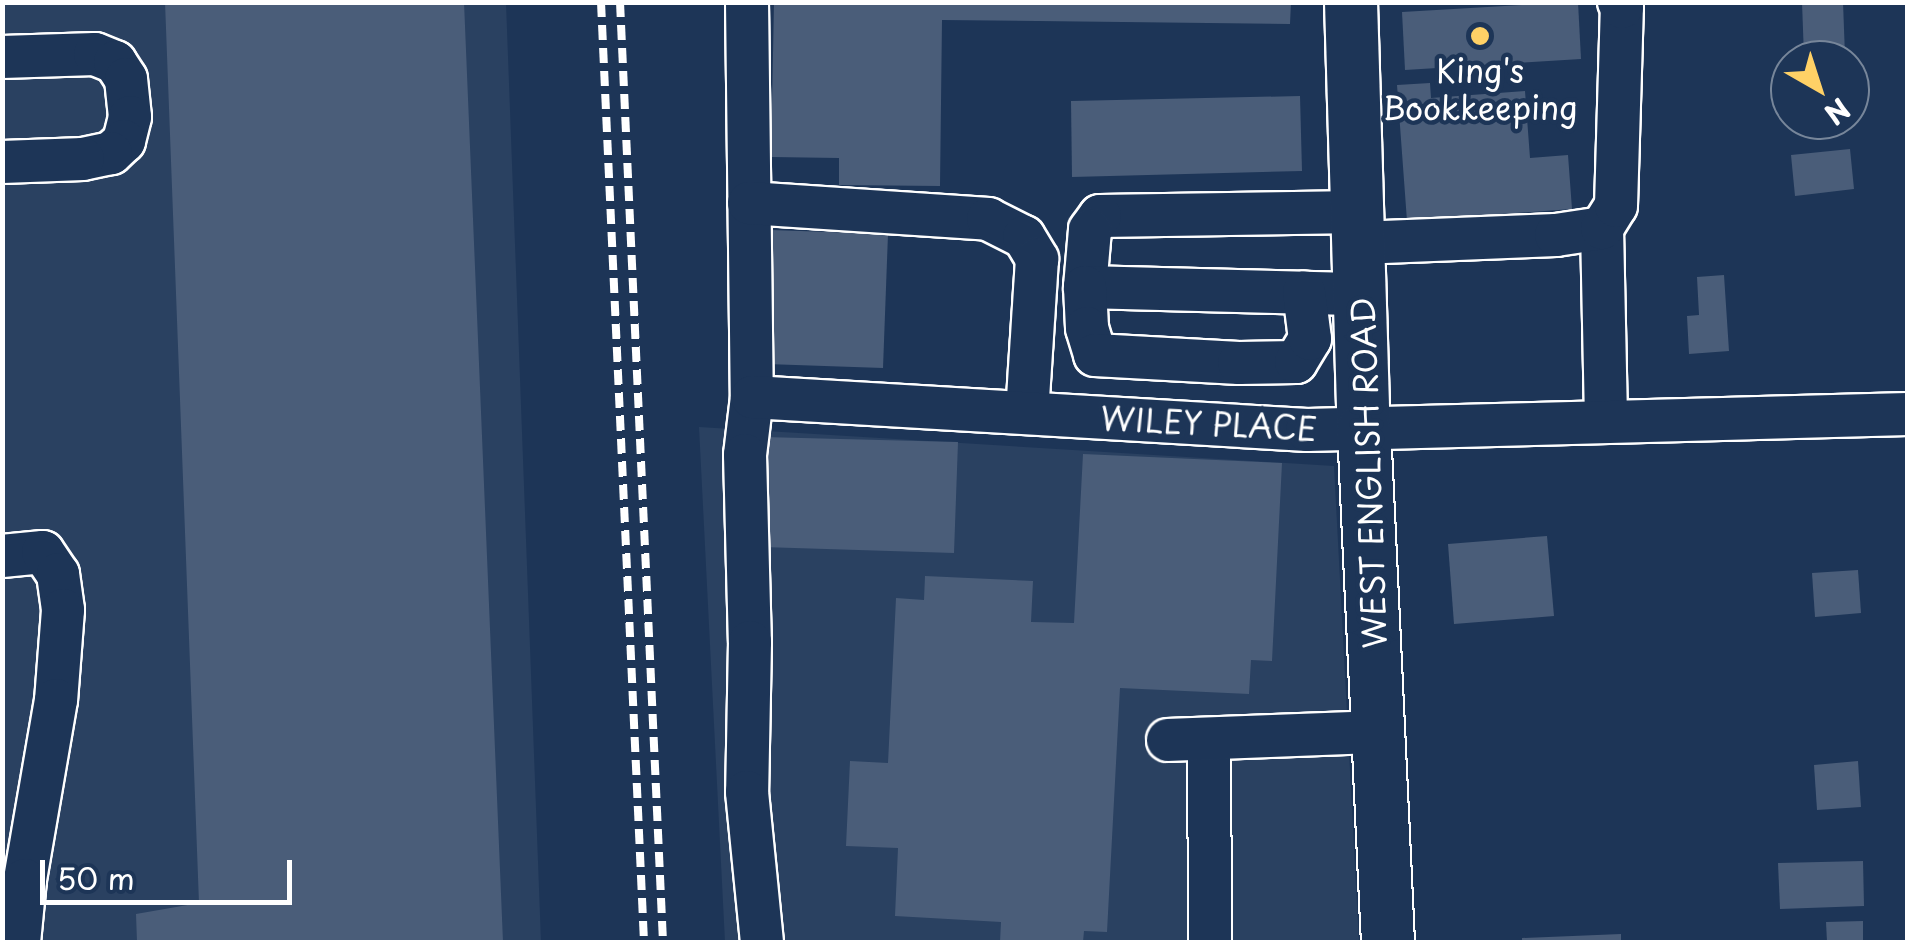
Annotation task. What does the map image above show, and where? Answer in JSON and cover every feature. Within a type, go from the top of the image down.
[{"type":"main road","name":"WEST ENGLISH ROAD","points":[[1352,2],[1364,428],[1388,942]]},
{"type":"street","points":[[747,2],[752,398],[745,455],[750,642],[747,792],[762,942]]},
{"type":"street","points":[[1606,422],[1602,228],[1616,206],[1622,7],[1619,2]]},
{"type":"street","points":[[2,57],[95,54],[114,62],[126,80],[130,117],[124,140],[111,153],[83,159],[2,162]]},
{"type":"street","points":[[749,202],[988,219],[1024,237],[1037,259],[1027,413]]},
{"type":"street","points":[[1304,292],[1310,339],[1296,362],[1095,355],[1087,328],[1085,287],[1090,230],[1100,216],[1360,250],[1602,228]]},
{"type":"street","points":[[1085,287],[1304,292],[1360,250]]},
{"type":"street","name":"WILEY PLACE","points":[[752,398],[1307,430],[1908,414]]},
{"type":"street","points":[[2,556],[43,552],[58,574],[63,610],[56,700],[25,880],[20,942]]},
{"type":"street","points":[[1210,942],[1189,739],[1378,732]]},
{"type":"shaded area","points":[[2,3],[506,3],[541,942],[3,942]]},
{"type":"shaded area","points":[[699,427],[1334,466],[1359,942],[725,942]]},
{"type":"building","points":[[165,2],[464,2],[503,942],[137,942],[136,914],[199,903]]},
{"type":"building","points":[[774,2],[1291,2],[1290,24],[942,20],[940,186],[839,185],[839,158],[771,157]]},
{"type":"building","points":[[1578,2],[1581,59],[1405,70],[1402,12]]},
{"type":"building","points":[[1802,2],[1843,2],[1844,40],[1803,40]]},
{"type":"building","points":[[1430,83],[1431,98],[1525,91],[1530,158],[1568,155],[1572,209],[1407,221],[1397,85]]},
{"type":"building","points":[[1300,96],[1302,171],[1072,177],[1071,101]]},
{"type":"building","points":[[1850,149],[1854,189],[1795,196],[1791,155]]},
{"type":"building","points":[[771,230],[888,234],[883,368],[766,364]]},
{"type":"building","points":[[1724,275],[1729,351],[1689,354],[1687,316],[1699,315],[1697,277]]},
{"type":"building","points":[[763,437],[958,442],[954,553],[760,547]]},
{"type":"building","points":[[1083,454],[1282,463],[1272,661],[1251,660],[1249,694],[1120,688],[1107,932],[1084,931],[1083,942],[1000,942],[1001,922],[895,916],[898,848],[846,846],[850,761],[888,763],[896,598],[924,600],[925,576],[1033,581],[1031,622],[1074,623]]},
{"type":"building","points":[[1547,536],[1554,616],[1454,624],[1448,544]]},
{"type":"building","points":[[1858,570],[1861,613],[1815,617],[1812,573]]},
{"type":"building","points":[[1858,761],[1861,807],[1817,810],[1814,765]]},
{"type":"building","points":[[1863,861],[1864,906],[1780,909],[1778,863]]},
{"type":"building","points":[[1863,921],[1863,942],[1827,942],[1826,922]]},
{"type":"building","points":[[1621,934],[1621,942],[1522,942],[1522,938]]},
{"type":"railway","points":[[601,2],[644,942]]},
{"type":"railway","points":[[620,2],[663,942]]},
{"type":"place","name":"King's Bookkeeping","points":[[1480,36]]}]
